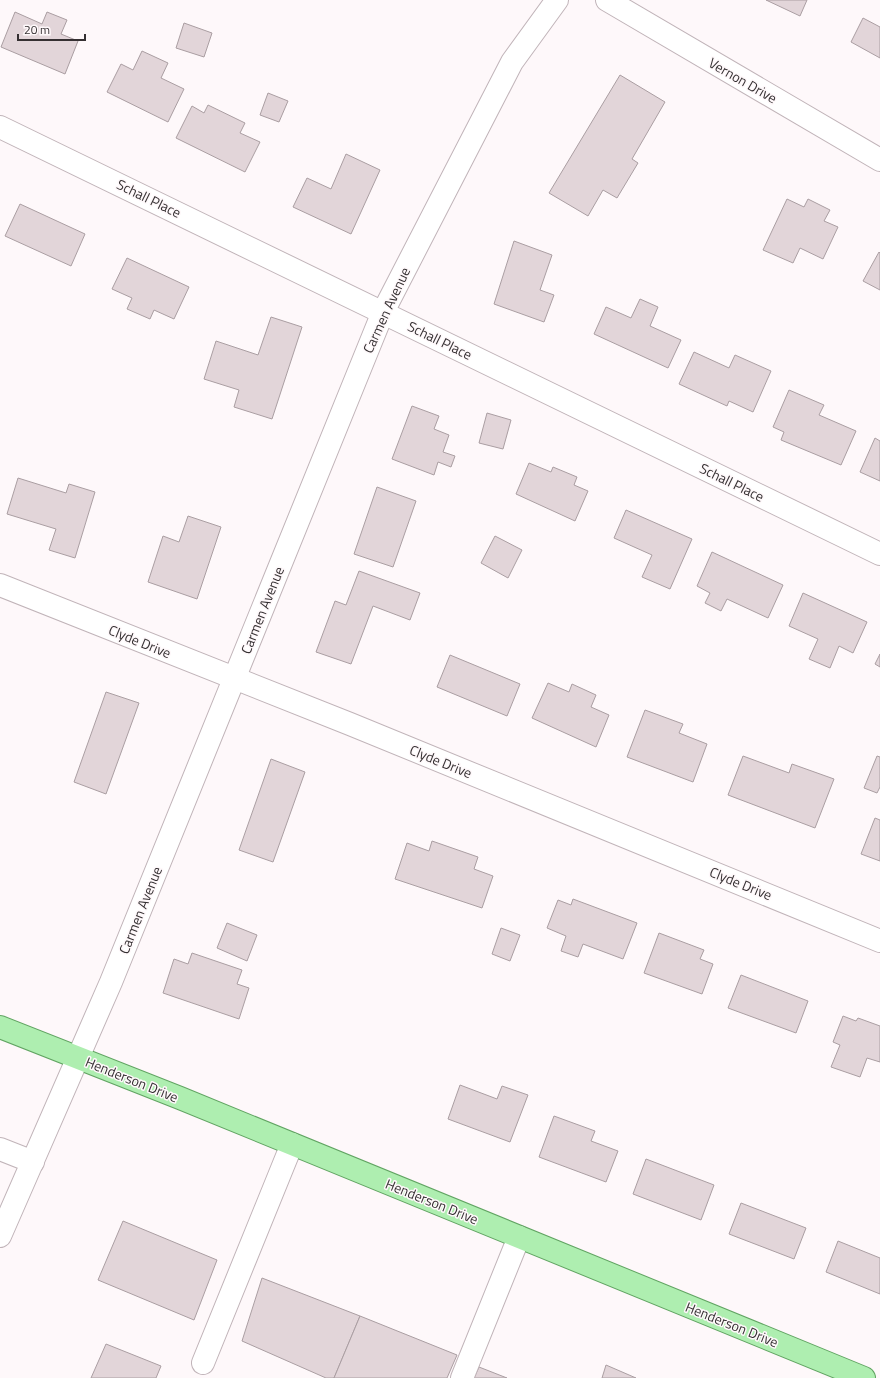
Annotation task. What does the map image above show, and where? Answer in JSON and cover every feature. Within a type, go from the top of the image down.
[{"type":"main road","name":"Henderson Drive","points":[[0,1027],[292,1144],[864,1378]]},
{"type":"street","name":"Carmen Avenue","points":[[0,1236],[7,1199],[32,1162],[79,1058],[383,312],[512,62],[557,0]]},
{"type":"street","name":"Vernon Drive","points":[[606,0],[880,160]]},
{"type":"street","name":"Schall Place","points":[[0,127],[880,554]]},
{"type":"street","name":"Clyde Drive","points":[[0,585],[234,678],[880,941]]},
{"type":"street","points":[[203,1363],[292,1144]]},
{"type":"street","points":[[0,1149],[32,1162]]},
{"type":"street","points":[[462,1378],[519,1237]]},
{"type":"building","points":[[766,0],[807,0],[800,16]]},
{"type":"building","points":[[15,12],[42,24],[47,12],[67,20],[61,34],[78,41],[65,74],[1,47]]},
{"type":"building","points":[[863,18],[880,27],[880,58],[851,42]]},
{"type":"building","points":[[184,23],[212,33],[204,57],[176,48]]},
{"type":"building","points":[[142,51],[168,63],[161,78],[184,89],[168,122],[107,92],[121,64],[133,70]]},
{"type":"building","points":[[620,75],[665,102],[632,159],[638,163],[617,198],[603,190],[588,216],[549,193]]},
{"type":"building","points":[[268,93],[288,101],[279,122],[260,115]]},
{"type":"building","points":[[208,105],[245,123],[240,133],[260,142],[245,172],[176,138],[192,106],[204,113]]},
{"type":"building","points":[[346,154],[380,170],[351,234],[293,207],[307,178],[331,189]]},
{"type":"building","points":[[787,199],[804,207],[808,199],[830,210],[824,221],[838,227],[823,259],[800,248],[793,263],[763,250]]},
{"type":"building","points":[[20,204],[85,234],[71,266],[5,236]]},
{"type":"building","points":[[514,241],[552,255],[540,290],[554,295],[544,322],[494,304]]},
{"type":"building","points":[[879,252],[880,253],[880,290],[863,281]]},
{"type":"building","points":[[127,258],[189,287],[174,319],[154,310],[150,319],[127,309],[132,298],[112,289]]},
{"type":"building","points":[[640,299],[658,307],[650,326],[681,340],[668,368],[594,334],[606,307],[631,318]]},
{"type":"building","points":[[271,317],[302,327],[272,419],[234,407],[239,390],[204,379],[216,341],[258,355]]},
{"type":"building","points":[[694,352],[729,368],[735,355],[771,371],[753,412],[729,401],[727,406],[679,384]]},
{"type":"building","points":[[789,390],[824,405],[819,415],[856,431],[841,465],[781,440],[784,432],[773,427]]},
{"type":"building","points":[[412,406],[439,416],[434,429],[449,435],[443,452],[455,456],[451,467],[438,462],[434,475],[392,459]]},
{"type":"building","points":[[487,413],[511,420],[503,449],[479,443]]},
{"type":"building","points":[[875,438],[880,441],[880,481],[860,472]]},
{"type":"building","points":[[529,463],[551,472],[553,467],[577,477],[574,485],[588,491],[575,521],[516,494]]},
{"type":"building","points":[[18,478],[66,493],[69,484],[95,492],[75,558],[49,550],[56,529],[7,514]]},
{"type":"building","points":[[377,487],[416,501],[393,567],[354,554]]},
{"type":"building","points":[[626,510],[692,539],[670,589],[642,577],[652,555],[614,538]]},
{"type":"building","points":[[188,516],[221,527],[197,599],[148,582],[163,536],[179,542]]},
{"type":"building","points":[[495,536],[522,550],[508,578],[481,563]]},
{"type":"building","points":[[712,552],[783,585],[768,618],[727,599],[721,611],[705,603],[710,593],[697,586]]},
{"type":"building","points":[[359,571],[420,593],[410,620],[373,606],[351,664],[316,652],[335,601],[346,605]]},
{"type":"building","points":[[803,593],[867,622],[853,653],[839,646],[830,668],[809,659],[818,639],[789,626]]},
{"type":"building","points":[[880,654],[880,667],[875,664]]},
{"type":"building","points":[[450,655],[520,684],[507,716],[437,687]]},
{"type":"building","points":[[548,683],[569,692],[572,684],[596,695],[591,707],[609,715],[596,747],[532,718]]},
{"type":"building","points":[[106,692],[139,703],[106,794],[74,782]]},
{"type":"building","points":[[645,710],[683,724],[679,733],[707,744],[693,782],[627,757]]},
{"type":"building","points":[[743,756],[789,773],[792,764],[834,779],[815,828],[728,795]]},
{"type":"building","points":[[877,756],[880,757],[880,787],[877,793],[864,788]]},
{"type":"building","points":[[271,759],[305,772],[273,862],[239,850]]},
{"type":"building","points":[[875,818],[880,820],[880,861],[861,854]]},
{"type":"building","points":[[432,841],[478,857],[474,869],[493,876],[482,908],[395,879],[407,843],[429,851]]},
{"type":"building","points":[[573,899],[637,923],[623,959],[583,944],[578,957],[561,951],[566,936],[547,928],[558,900],[571,905]]},
{"type":"building","points":[[227,923],[257,935],[247,961],[217,948]]},
{"type":"building","points":[[501,928],[520,935],[510,961],[492,954]]},
{"type":"building","points":[[659,933],[704,950],[700,959],[713,964],[702,994],[644,973]]},
{"type":"building","points":[[192,953],[242,970],[237,984],[249,988],[239,1019],[163,993],[174,959],[188,964]]},
{"type":"building","points":[[741,975],[808,1001],[796,1033],[728,1008]]},
{"type":"building","points":[[843,1016],[856,1021],[858,1018],[880,1026],[880,1062],[867,1058],[860,1077],[831,1067],[840,1045],[833,1042]]},
{"type":"building","points":[[460,1085],[497,1099],[502,1086],[528,1095],[510,1142],[448,1119]]},
{"type":"building","points":[[554,1116],[595,1131],[591,1141],[618,1151],[606,1182],[539,1157]]},
{"type":"building","points":[[646,1159],[714,1185],[701,1220],[633,1194]]},
{"type":"building","points":[[741,1203],[806,1228],[794,1259],[729,1234]]},
{"type":"building","points":[[123,1221],[217,1260],[194,1320],[98,1280]]},
{"type":"building","points":[[838,1241],[880,1258],[880,1294],[826,1272]]},
{"type":"building","points":[[262,1278],[360,1316],[334,1378],[326,1378],[242,1341]]},
{"type":"building","points":[[360,1316],[457,1355],[447,1378],[334,1378]]},
{"type":"building","points":[[106,1344],[161,1366],[156,1378],[91,1378]]},
{"type":"building","points":[[606,1365],[636,1378],[602,1378]]},
{"type":"building","points":[[479,1367],[507,1378],[474,1378]]}]
